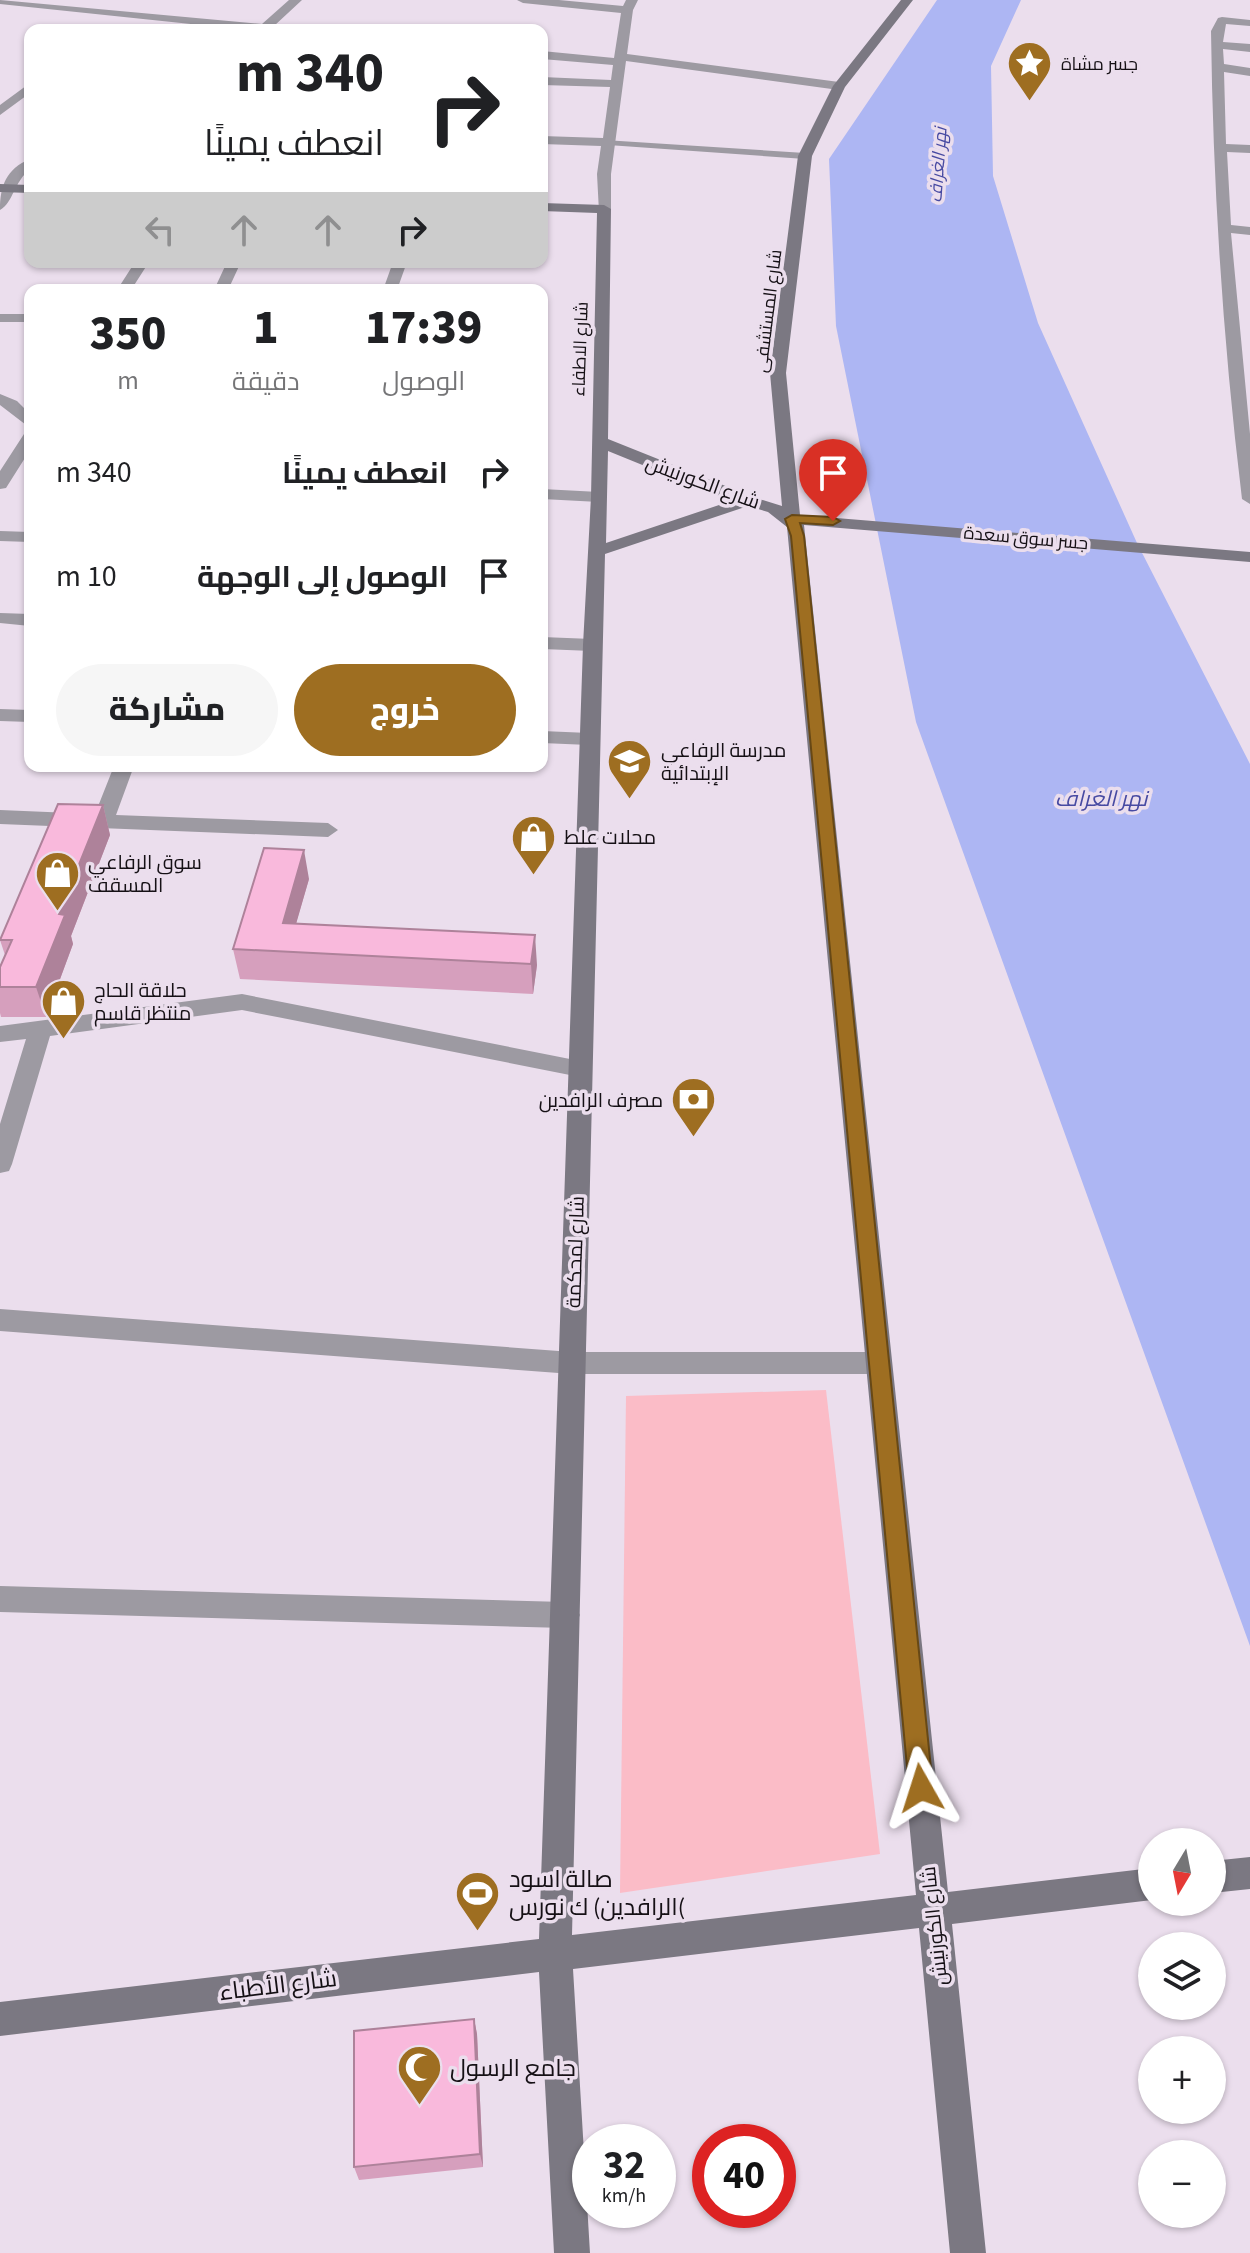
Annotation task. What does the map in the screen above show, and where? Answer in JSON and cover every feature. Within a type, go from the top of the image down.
[{"type":"street","points":[[269,24],[296,0]]},
{"type":"street","points":[[523,0],[630,5],[608,142],[604,209],[548,207]]},
{"type":"street","name":"شارع المستشفى","points":[[792,519],[778,373],[805,156],[839,86],[907,0]]},
{"type":"street","points":[[5,3],[227,24]]},
{"type":"street","points":[[109,24],[123,13]]},
{"type":"street","points":[[1250,23],[1225,15],[1217,31],[1219,148],[1229,309],[1232,351],[1242,387],[1250,499]]},
{"type":"street","points":[[1218,45],[1250,48]]},
{"type":"street","points":[[548,55],[620,60],[839,86]]},
{"type":"street","points":[[1218,67],[1250,72]]},
{"type":"street","points":[[548,81],[616,84]]},
{"type":"street","points":[[0,91],[24,90]]},
{"type":"street","points":[[0,111],[24,92]]},
{"type":"street","points":[[548,140],[608,142]]},
{"type":"street","points":[[1219,148],[1250,149]]},
{"type":"street","points":[[0,206],[4,188],[24,168]]},
{"type":"street","points":[[4,188],[24,189]]},
{"type":"street","name":"شارع الاطفاء","points":[[595,552],[599,497],[604,209]]},
{"type":"street","points":[[1224,228],[1250,231]]},
{"type":"street","points":[[1229,309],[1250,310]]},
{"type":"street","points":[[0,318],[24,318]]},
{"type":"street","points":[[1232,351],[1250,353]]},
{"type":"street","points":[[0,399],[11,404],[24,417]]},
{"type":"street","name":"شارع الكورنيش","points":[[598,441],[747,501],[774,508],[792,519],[798,536],[968,2253]]},
{"type":"street","points":[[0,484],[15,460]]},
{"type":"street","points":[[548,494],[599,497]]},
{"type":"street","points":[[595,552],[747,501]]},
{"type":"street","name":"جسر سوق سعدة","points":[[792,519],[1250,557]]},
{"type":"street","points":[[0,536],[24,537]]},
{"type":"street","name":"شارع لمحكمة","points":[[572,2253],[555,1952],[595,552]]},
{"type":"street","points":[[0,618],[24,620]]},
{"type":"street","points":[[548,643],[592,645]]},
{"type":"street","points":[[0,715],[24,716]]},
{"type":"street","points":[[548,737],[589,739]]},
{"type":"street","points":[[103,821],[122,772]]},
{"type":"street","points":[[0,817],[328,830]]},
{"type":"street","points":[[0,1034],[242,1002],[580,1069]]},
{"type":"street","points":[[0,1164],[41,1027]]},
{"type":"street","points":[[0,1320],[572,1363],[879,1363]]},
{"type":"street","points":[[0,1599],[565,1615]]},
{"type":"street","points":[[1226,1876],[1250,1873]]},
{"type":"street","name":"شارع الأطباء","points":[[0,2019],[1138,1886]]},
{"type":"lane","points":[[608,142],[805,156]]},
{"type":"shaded area","points":[[826,1390],[880,1854],[620,1893],[626,1396]]},
{"type":"water","name":"نهر الغراف","points":[[937,0],[1021,0],[991,66],[993,176],[1038,323],[1137,543],[1250,764],[1250,1646],[916,722],[836,326],[829,159]]},
{"type":"building","points":[[58,804],[103,805],[59,914],[65,915],[36,987],[0,987],[0,967],[12,940],[0,940]]},
{"type":"building","points":[[264,848],[304,850],[283,923],[535,935],[531,964],[233,949]]},
{"type":"building","name":"جامع الرسول","points":[[474,2019],[480,2154],[354,2167],[354,2031]]},
{"type":"place","name":"جسر مشاة","points":[[1030,103]]},
{"type":"place","name":"مدرسة الرفاعي الإبتدائية","points":[[630,801]]},
{"type":"place","name":"محلات علط","points":[[533,876]]},
{"type":"place","name":"سوق الرفاعي المسقف","points":[[57,912]]},
{"type":"place","name":"حلاقة الحاج منتظر قاسم","points":[[63,1041]]},
{"type":"place","name":"مصرف الرافدين","points":[[694,1139]]},
{"type":"place","name":"صالة اسود الرافدين) ك نورس(","points":[[478,1932]]},
{"type":"place","name":"جامع الرسول","points":[[419,2107]]},
{"type":"route","points":[[833,521],[792,519],[798,536],[921,1788]]}]
